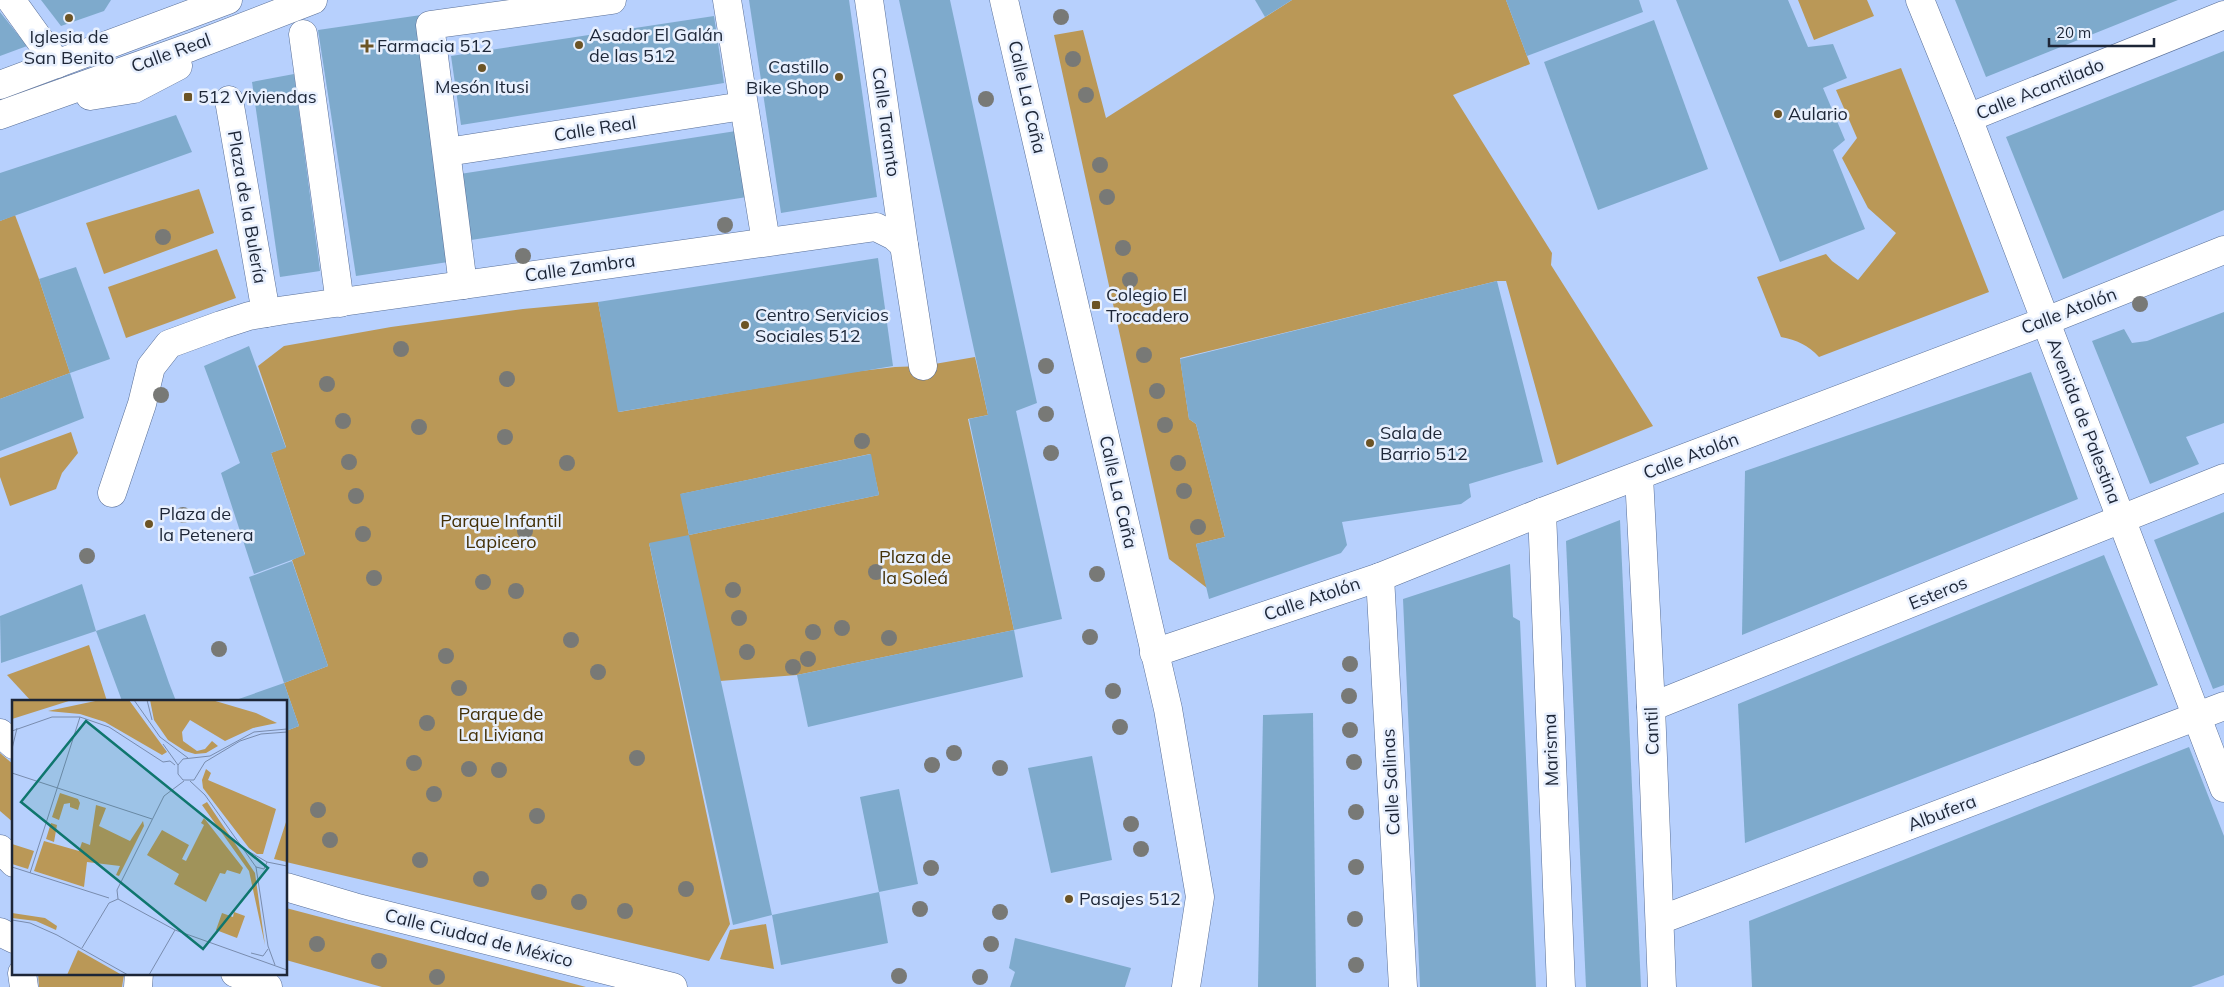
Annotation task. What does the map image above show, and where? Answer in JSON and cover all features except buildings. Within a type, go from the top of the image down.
[{"type":"street","points":[[11,0],[57,64]]},
{"type":"street","name":"Calle Real","points":[[0,85],[57,64],[180,9],[228,0]]},
{"type":"street","name":"Calle Real","points":[[0,115],[53,96],[98,96],[134,89],[173,70],[226,33],[313,0]]},
{"type":"street","points":[[463,285],[448,152],[430,25],[612,0]]},
{"type":"street","points":[[727,0],[766,242]]},
{"type":"street","name":"Calle Taranto","points":[[869,0],[923,366]]},
{"type":"street","name":"Calle La Caña","points":[[1004,0],[1078,312],[1168,709],[1200,897],[1186,987]]},
{"type":"street","name":"Avenida de Palestina","points":[[1920,0],[1968,118],[2224,788]]},
{"type":"street","name":"Calle Acantilado","points":[[1968,118],[2224,15]]},
{"type":"street","points":[[303,34],[340,303]]},
{"type":"street","name":"Plaza de la Bulería","points":[[229,100],[275,311]]},
{"type":"street","name":"Calle Real","points":[[448,152],[743,106]]},
{"type":"street","name":"Calle Zambra","points":[[112,493],[142,404],[151,367],[169,344],[221,325],[275,311],[876,227],[894,236],[904,245]]},
{"type":"street","name":"Calle Atolón","points":[[1154,653],[1380,577],[1542,512],[2046,321],[2224,250]]},
{"type":"street","name":"Cantil","points":[[1639,476],[1651,707],[1662,987]]},
{"type":"street","name":"Esteros","points":[[1651,707],[2224,478]]},
{"type":"street","name":"Marisma","points":[[1542,512],[1561,987]]},
{"type":"street","name":"Calle Salinas","points":[[1380,577],[1403,987]]},
{"type":"street","name":"Albufera","points":[[1660,920],[2224,706]]},
{"type":"street","points":[[0,733],[12,742]]},
{"type":"street","points":[[0,849],[12,861]]},
{"type":"street","name":"Calle Ciudad de México","points":[[288,888],[354,907],[672,987]]},
{"type":"street","points":[[0,932],[12,938]]},
{"type":"street","points":[[22,974],[24,987]]},
{"type":"street","points":[[138,987],[139,974]]},
{"type":"street","points":[[237,974],[268,987]]},
{"type":"green space","points":[[1292,0],[1506,0],[1530,64],[1453,95],[1552,253],[1551,265],[1653,426],[1557,465],[1506,281],[1497,281],[1180,358],[1189,419],[1196,424],[1225,537],[1196,544],[1207,588],[1169,559],[1054,35],[1083,30],[1106,118]]},
{"type":"green space","points":[[1798,0],[1867,0],[1874,16],[1814,40]]},
{"type":"green space","points":[[1901,68],[1989,292],[1819,357],[1802,344],[1781,337],[1757,277],[1826,254],[1832,261],[1858,280],[1896,233],[1868,208],[1842,158],[1857,138],[1836,90]]},
{"type":"green space","points":[[199,189],[214,233],[104,274],[86,223]]},
{"type":"green space","points":[[15,215],[39,279],[70,373],[0,399],[0,221]]},
{"type":"green space","points":[[217,249],[236,298],[126,338],[108,287]]},
{"type":"green space","name":"Parque de La Liviana","points":[[598,302],[619,412],[852,372],[923,366],[975,357],[988,415],[968,419],[1014,630],[797,675],[720,681],[649,543],[730,924],[709,961],[288,862],[288,730],[299,726],[284,683],[328,666],[292,560],[305,554],[271,453],[286,447],[258,366],[284,346],[391,327],[523,309]],"holes":[[[870,454],[879,495],[689,535],[681,494]]]},
{"type":"green space","points":[[71,432],[78,453],[62,473],[56,489],[10,506],[0,477],[0,458]]},
{"type":"green space","points":[[89,645],[107,700],[30,700],[7,675]]},
{"type":"green space","points":[[0,753],[12,763],[12,821],[0,811]]},
{"type":"green space","points":[[288,909],[586,987],[382,987],[288,961]]},
{"type":"green space","points":[[766,924],[774,969],[720,959],[730,930]]},
{"type":"green space","points":[[38,974],[124,974],[122,987],[39,987]]},
{"type":"place","name":"Iglesia de San Benito","points":[[69,18]]},
{"type":"place","name":"Asador El Galán de las 512","points":[[579,45]]},
{"type":"place","name":"Farmacia 512","points":[[367,46]]},
{"type":"place","name":"Mesón Itusi","points":[[482,68]]},
{"type":"place","name":"Castillo Bike Shop","points":[[839,77]]},
{"type":"place","name":"512 Viviendas","points":[[188,97]]},
{"type":"place","name":"Aulario","points":[[1778,114]]},
{"type":"place","name":"Colegio El Trocadero","points":[[1096,305]]},
{"type":"place","name":"Centro Servicios Sociales 512","points":[[745,325]]},
{"type":"place","name":"Sala de Barrio 512","points":[[1370,443]]},
{"type":"place","name":"Plaza de la Petenera","points":[[149,524]]},
{"type":"place","name":"Pasajes 512","points":[[1069,899]]},
{"type":"park label","name":"Parque Infantil Lapicero","points":[[501,531]]},
{"type":"park label","name":"Plaza de la Soleá","points":[[915,567]]}]
